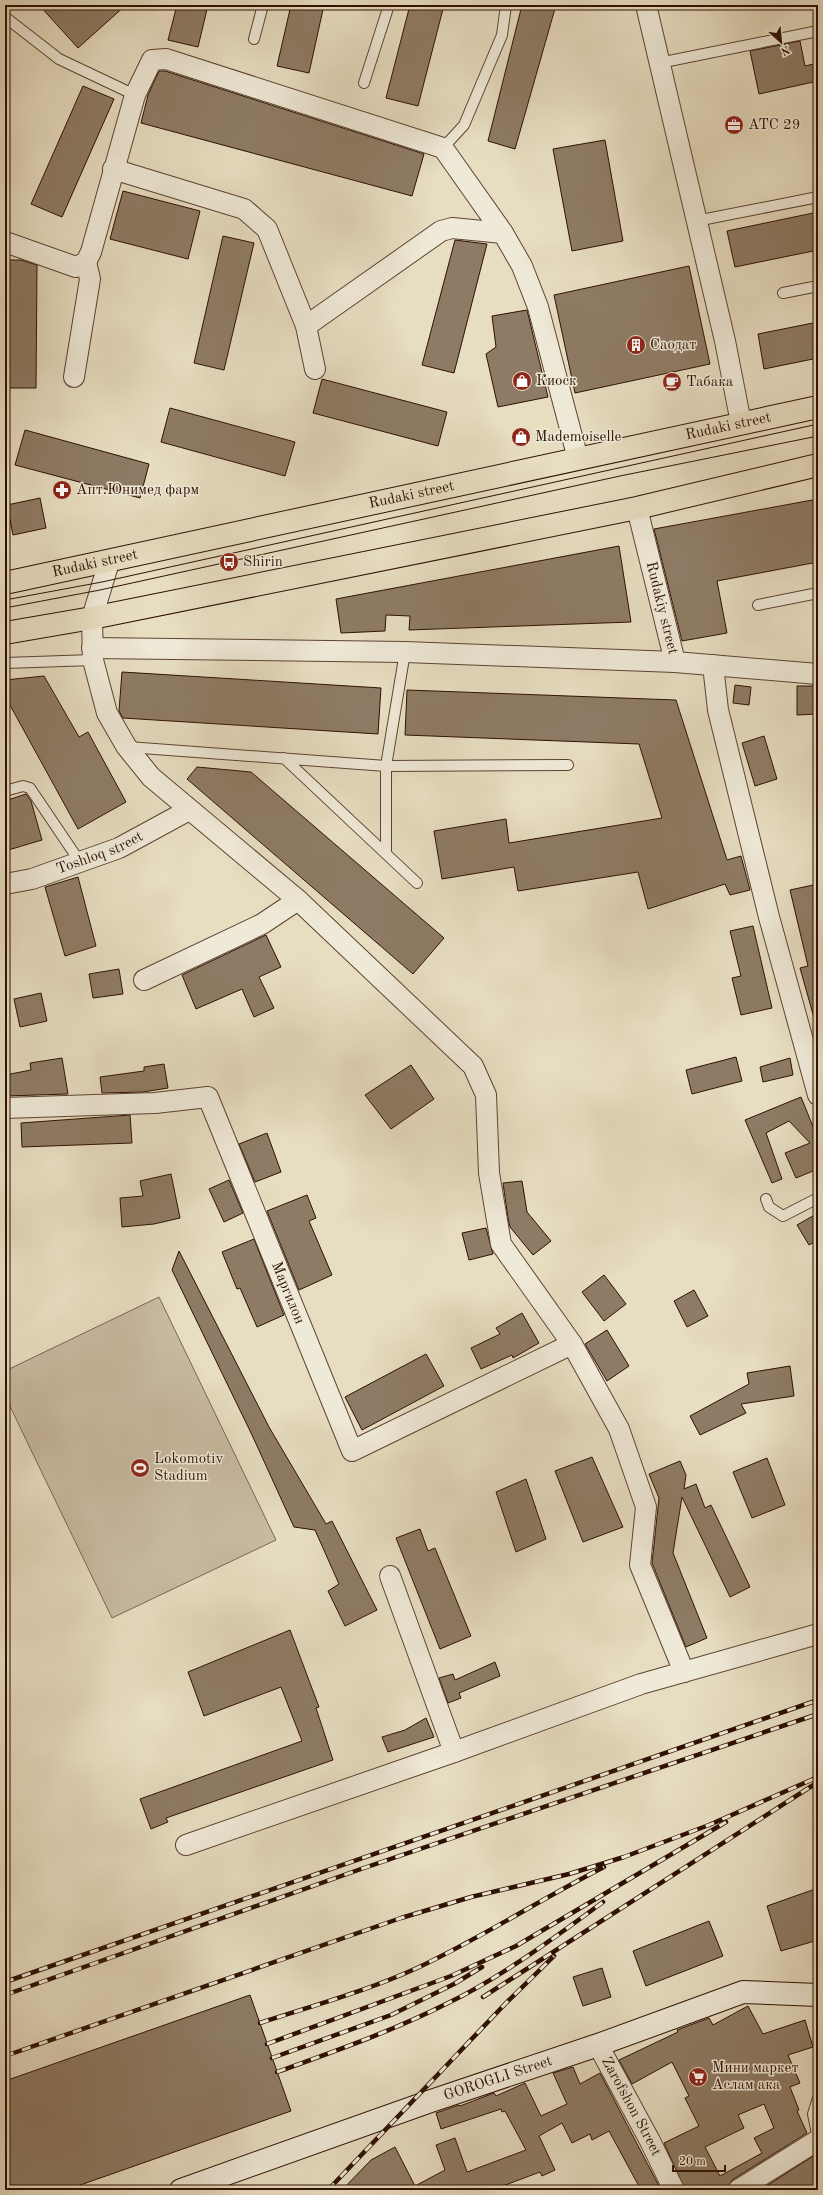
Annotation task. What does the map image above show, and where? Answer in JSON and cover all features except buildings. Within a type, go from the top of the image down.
[{"type":"main road","name":"Rudaki street","points":[[5,582],[109,562],[818,407]]},
{"type":"main road","points":[[5,633],[92,618],[637,508],[818,465]]},
{"type":"main road","name":"GOROGLI Street","points":[[182,2190],[431,2101],[598,2045],[743,1992],[818,1995]]},
{"type":"street","points":[[646,5],[725,341],[741,423]]},
{"type":"street","points":[[5,242],[76,267],[86,262],[91,252],[113,169],[135,95],[152,60],[166,59],[443,148],[502,233],[522,266],[538,307],[578,459]]},
{"type":"street","points":[[113,169],[244,209],[267,229],[306,326],[316,369]]},
{"type":"street","points":[[306,326],[441,231],[452,228],[502,233]]},
{"type":"street","points":[[74,377],[90,279],[86,262]]},
{"type":"street","name":"Rudakiy street","points":[[637,508],[675,662],[818,674]]},
{"type":"street","points":[[109,562],[92,618],[93,654],[107,713],[126,746],[151,777],[298,900],[473,1066],[486,1095],[488,1173],[501,1244],[572,1344],[619,1429],[646,1507],[640,1565],[684,1672]]},
{"type":"street","points":[[93,654],[405,652],[675,662]]},
{"type":"street","points":[[713,665],[718,710],[769,917],[818,1095]]},
{"type":"street","name":"Toshloq street","points":[[5,884],[32,879],[119,848],[189,810]]},
{"type":"street","points":[[144,980],[262,924],[298,900]]},
{"type":"street","name":"Маргилон","points":[[5,1108],[155,1103],[208,1097],[352,1451],[572,1344]]},
{"type":"street","points":[[390,1576],[454,1752]]},
{"type":"street","points":[[186,1845],[454,1752],[641,1684],[818,1634]]},
{"type":"street","name":"Zarofshon Street","points":[[598,2045],[650,2141],[674,2190]]},
{"type":"street","points":[[738,2190],[818,2139]]},
{"type":"lane","points":[[254,39],[263,5]]},
{"type":"lane","points":[[364,84],[389,5]]},
{"type":"lane","points":[[443,148],[464,125],[502,35],[506,5]]},
{"type":"lane","points":[[5,17],[59,59],[135,95]]},
{"type":"lane","points":[[659,63],[818,31]]},
{"type":"lane","points":[[696,221],[818,197]]},
{"type":"lane","points":[[783,293],[818,286]]},
{"type":"lane","points":[[758,605],[818,594]]},
{"type":"lane","points":[[386,854],[386,766],[405,652]]},
{"type":"lane","points":[[5,663],[93,654]]},
{"type":"lane","points":[[126,746],[386,766],[568,765]]},
{"type":"lane","points":[[284,758],[417,883]]},
{"type":"lane","points":[[5,791],[23,786],[30,788],[80,862]]},
{"type":"lane","points":[[766,1199],[769,1207],[784,1216],[818,1198]]},
{"type":"lane","points":[[818,2098],[813,2114],[818,2139]]},
{"type":"shaded area","name":"Lokomotiv Stadium","points":[[159,1297],[276,1540],[112,1618],[5,1396],[5,1371]]},
{"type":"tram line","points":[[5,600],[102,582],[818,424]]},
{"type":"tram line","points":[[5,608],[100,590],[620,476],[818,436]]},
{"type":"railway","points":[[5,1982],[818,1700]]},
{"type":"railway","points":[[5,1995],[361,1869],[818,1714]]},
{"type":"railway","points":[[5,2056],[401,1918],[471,1897],[569,1874],[624,1857],[709,1825],[818,1777]]},
{"type":"railway","points":[[483,1997],[818,1782]]},
{"type":"railway","points":[[267,2044],[451,1976],[516,1946],[726,1822]]},
{"type":"railway","points":[[260,2023],[359,1991],[417,1968],[464,1944],[604,1867]]},
{"type":"railway","points":[[277,2072],[385,2032],[468,1993],[528,1956],[603,1902]]},
{"type":"railway","points":[[328,2190],[506,2003],[554,1956]]},
{"type":"railway","points":[[272,2058],[391,2015],[454,1984],[482,1967]]},
{"type":"place","name":"АТС 29","points":[[734,125]]},
{"type":"place","name":"Саодат","points":[[636,345]]},
{"type":"place","name":"Киоск","points":[[522,381]]},
{"type":"place","name":"Табака","points":[[672,382]]},
{"type":"place","name":"Mademoiselle","points":[[521,437]]},
{"type":"place","name":"Апт.Юнимед фарм","points":[[62,490]]},
{"type":"place","name":"Shirin","points":[[229,562]]},
{"type":"place","name":"Lokomotiv Stadium","points":[[140,1468]]},
{"type":"place","name":"Мини маркет Аслам ака","points":[[698,2077]]}]
